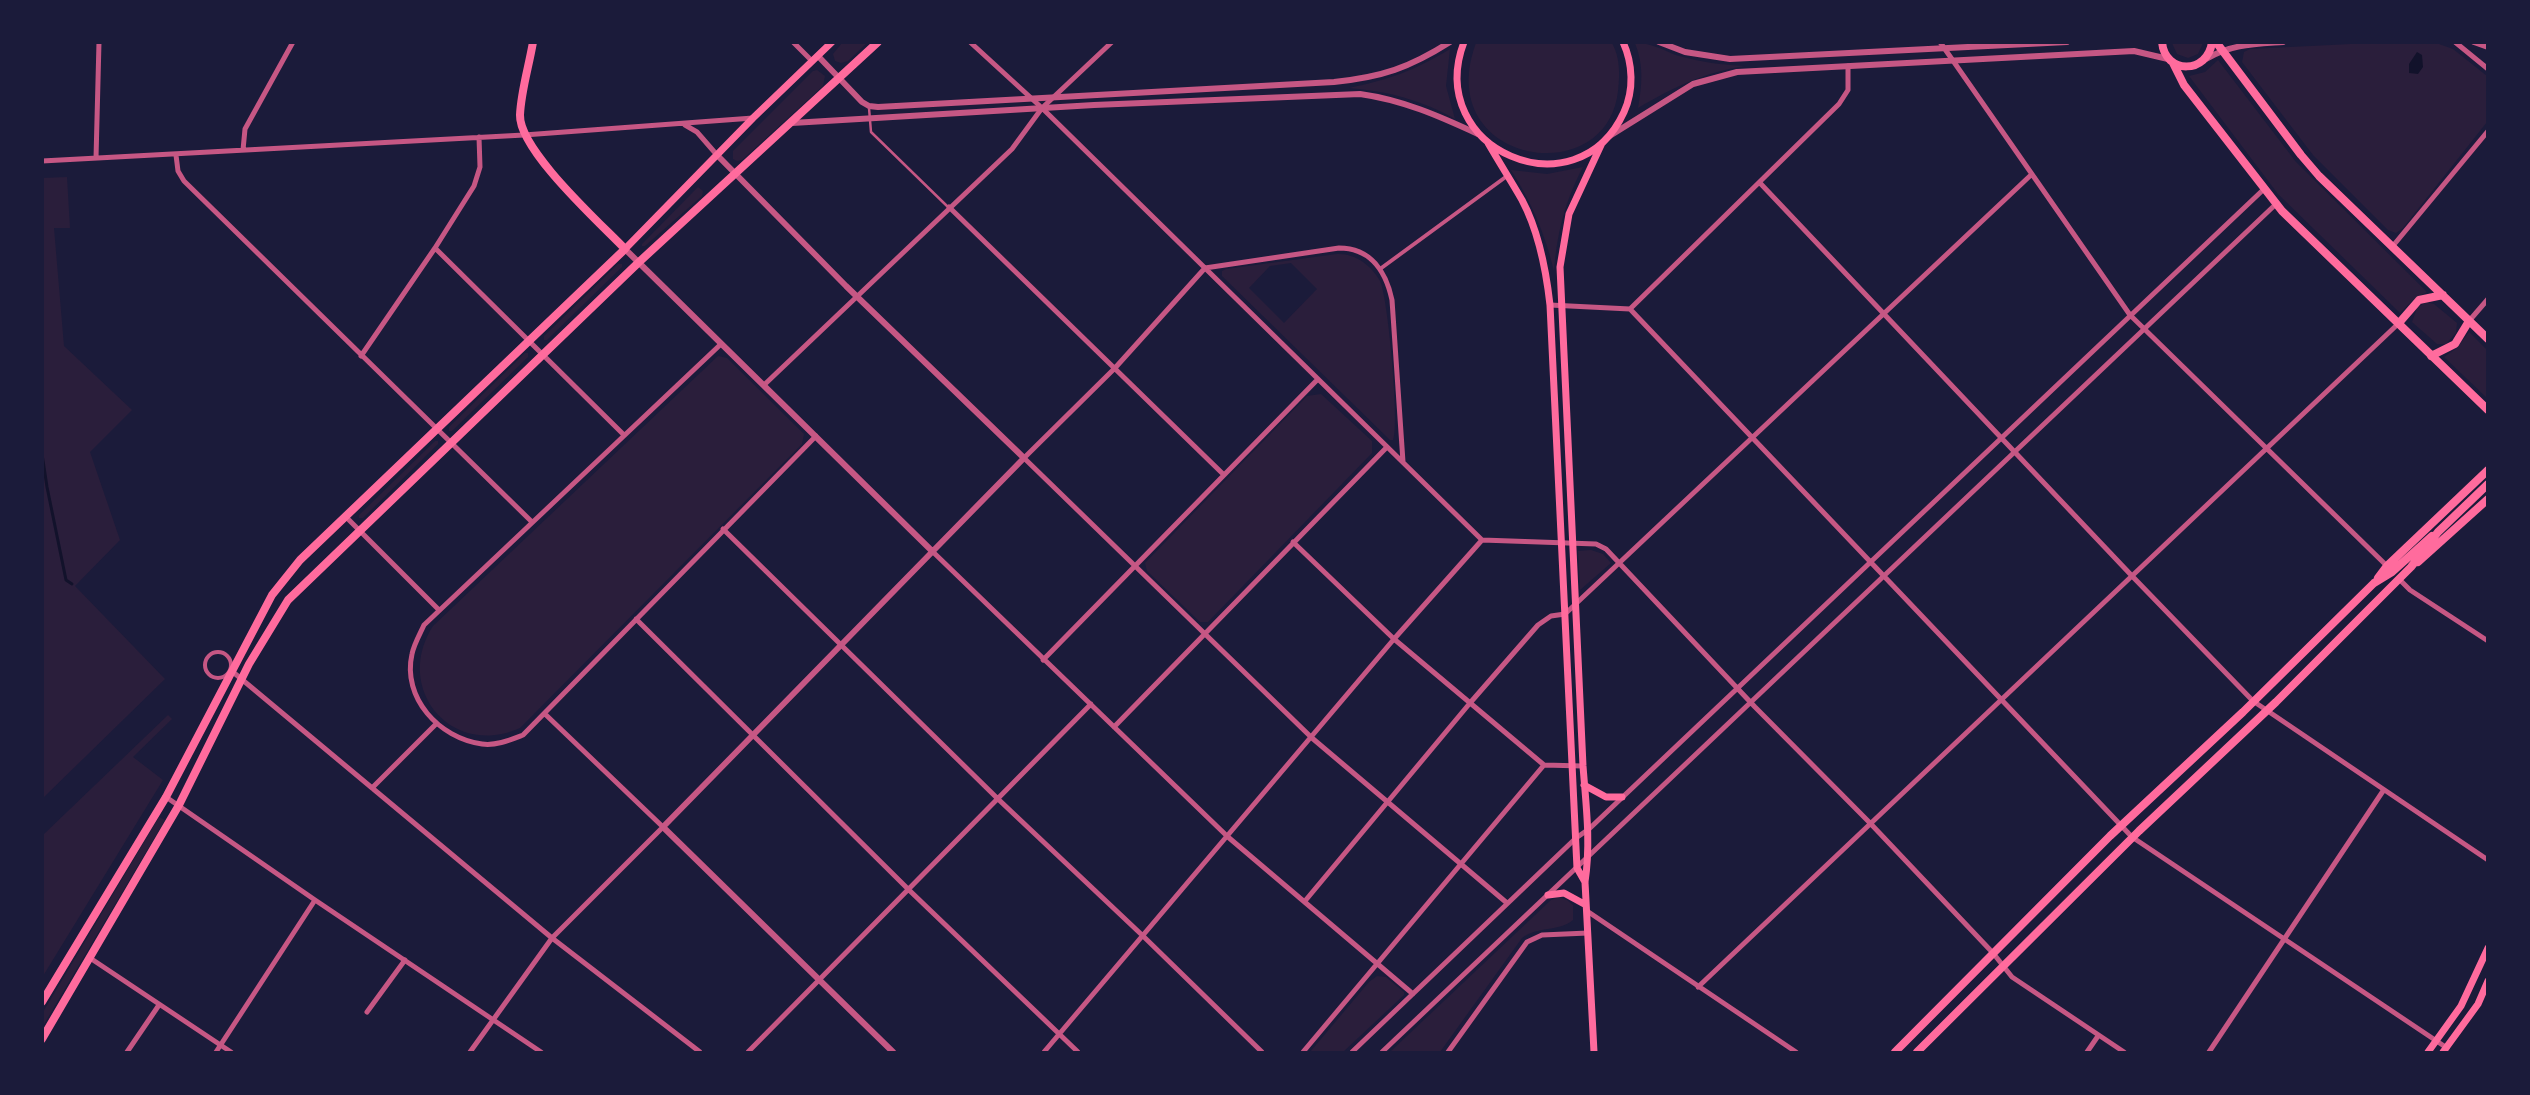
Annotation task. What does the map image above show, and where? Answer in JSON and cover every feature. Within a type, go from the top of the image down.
[{"type":"main road","points":[[533,42],[520,116],[524,135],[550,171],[625,249]]},
{"type":"main road","points":[[42,1002],[166,797],[272,595],[300,560],[625,249],[753,118],[832,42]]},
{"type":"main road","points":[[42,1039],[179,805],[241,679],[288,600],[638,263],[736,175],[878,42]]},
{"type":"main road","points":[[1464,42],[1458,66],[1459,95],[1470,122],[1478,134],[1503,154],[1520,161],[1538,164],[1557,164],[1574,159],[1602,143],[1619,122],[1627,105],[1631,87],[1631,68],[1623,42]]},
{"type":"main road","points":[[2160,42],[2184,84],[2276,204],[2488,410]]},
{"type":"main road","points":[[2168,58],[2191,67],[2206,59],[2212,42]]},
{"type":"main road","points":[[2216,42],[2301,155],[2392,247],[2488,339]]},
{"type":"main road","points":[[1488,143],[1522,200],[1533,225],[1546,273],[1550,304],[1567,544],[1575,605],[1584,785],[1589,829],[1589,856],[1585,882],[1594,1052]]},
{"type":"main road","points":[[1585,882],[1577,868],[1565,614],[1567,544],[1560,267],[1563,239],[1577,195],[1602,143]]},
{"type":"main road","points":[[2399,323],[2419,300],[2442,295]]},
{"type":"main road","points":[[2431,356],[2455,344],[2469,321]]},
{"type":"main road","points":[[1895,1052],[2121,826],[2253,701],[2374,583],[2387,566],[2488,470]]},
{"type":"main road","points":[[1917,1052],[2132,837],[2266,710],[2399,579],[2411,567],[2438,532],[2488,484]]},
{"type":"main road","points":[[2411,567],[2432,552],[2488,499]]},
{"type":"main road","points":[[2374,583],[2392,572],[2423,542],[2438,532]]},
{"type":"main road","points":[[1584,785],[1606,797],[1622,797]]},
{"type":"main road","points":[[1548,894],[1564,893],[1587,908]]},
{"type":"main road","points":[[2428,1052],[2461,1006],[2488,948]]},
{"type":"main road","points":[[2445,1050],[2478,1004],[2488,981]]},
{"type":"street","points":[[96,158],[99,42]]},
{"type":"street","points":[[243,150],[245,129],[293,42]]},
{"type":"street","points":[[793,42],[840,78],[869,106],[1362,79],[1387,74],[1411,65],[1450,42]]},
{"type":"street","points":[[970,42],[1042,108],[1482,540],[1596,544],[1606,549],[1751,702],[1870,823],[1993,953],[2012,977],[2124,1052]]},
{"type":"street","points":[[764,385],[1012,149],[1042,108],[1112,42]]},
{"type":"street","points":[[1659,42],[1685,52],[1730,59],[1942,46],[2067,42]]},
{"type":"street","points":[[2206,59],[2222,50],[2237,46],[2283,42]]},
{"type":"street","points":[[2455,42],[2488,69]]},
{"type":"street","points":[[2474,42],[2488,47]]},
{"type":"street","points":[[1942,46],[2130,315],[2387,566]]},
{"type":"street","points":[[1608,137],[1693,84],[1737,72],[1950,59],[2134,51],[2168,58]]},
{"type":"street","points":[[1630,309],[1839,104],[1848,90],[1848,66]]},
{"type":"street","points":[[792,123],[869,120],[1042,108],[1360,94],[1388,98],[1412,105],[1478,134]]},
{"type":"street","points":[[42,161],[524,135],[685,125],[753,118]]},
{"type":"street","points":[[685,125],[697,132],[736,175],[856,296],[1312,738],[1507,903]]},
{"type":"street","points":[[2392,247],[2488,131]]},
{"type":"street","points":[[361,356],[435,248],[474,186],[480,167],[479,137]]},
{"type":"street","points":[[176,154],[178,171],[184,181],[532,522]]},
{"type":"street","points":[[1305,902],[1470,703],[1545,618],[1565,614],[1575,605],[2032,174]]},
{"type":"street","points":[[1380,269],[1507,176]]},
{"type":"street","points":[[1760,183],[2000,438],[2253,701],[2383,791],[2488,860]]},
{"type":"street","points":[[1352,1052],[1507,903],[1576,838],[1589,829],[2264,189]]},
{"type":"street","points":[[1382,1052],[2276,204]]},
{"type":"street","points":[[949,208],[1223,474]]},
{"type":"street","points":[[435,248],[624,435]]},
{"type":"street","points":[[470,1052],[552,938],[754,736],[932,550],[1115,368],[1205,268],[1339,248],[1351,248],[1367,256],[1388,280],[1392,300],[1403,462]]},
{"type":"street","points":[[625,249],[1042,660],[1091,704],[1228,837],[1413,994]]},
{"type":"street","points":[[2469,321],[2488,299]]},
{"type":"street","points":[[1550,304],[1630,309],[2132,837],[2436,1041],[2445,1050]]},
{"type":"street","points":[[1698,987],[2399,323]]},
{"type":"street","points":[[721,344],[424,626],[412,654],[410,670],[413,686],[420,702],[436,724],[460,738],[482,744],[504,743],[523,735],[816,436]]},
{"type":"street","points":[[1042,660],[1318,379]]},
{"type":"street","points":[[1114,727],[1387,447]]},
{"type":"street","points":[[346,517],[439,610]]},
{"type":"street","points":[[723,529],[998,799],[1262,1052]]},
{"type":"street","points":[[1044,1052],[1394,639],[1482,540]]},
{"type":"street","points":[[1293,542],[1394,639],[1544,765],[1583,766]]},
{"type":"street","points":[[2399,579],[2410,590],[2488,641]]},
{"type":"street","points":[[636,620],[910,890],[1078,1052]]},
{"type":"street","points":[[219,652],[227,655],[232,666],[226,676],[219,678],[211,676],[206,665],[211,654],[219,652]]},
{"type":"street","points":[[233,672],[552,938],[698,1052]]},
{"type":"street","points":[[748,1052],[910,890],[1091,704]]},
{"type":"street","points":[[545,714],[893,1052]]},
{"type":"street","points":[[372,788],[436,724]]},
{"type":"street","points":[[1304,1052],[1544,765]]},
{"type":"street","points":[[2209,1052],[2383,791]]},
{"type":"street","points":[[166,797],[541,1052]]},
{"type":"street","points":[[216,1052],[315,900]]},
{"type":"street","points":[[1587,908],[1698,987],[1796,1052]]},
{"type":"street","points":[[1448,1052],[1527,942],[1542,935],[1588,933]]},
{"type":"street","points":[[90,958],[231,1052]]},
{"type":"street","points":[[367,1012],[404,960]]},
{"type":"street","points":[[127,1052],[159,1005]]},
{"type":"street","points":[[2087,1052],[2098,1036]]},
{"type":"lane","points":[[869,106],[871,132],[949,208]]},
{"type":"shaded area","points":[[842,43],[867,43],[848,61],[841,63],[835,61],[833,54]]},
{"type":"shaded area","points":[[1476,43],[1612,43],[1618,60],[1619,85],[1607,123],[1585,144],[1556,153],[1526,151],[1498,138],[1478,116],[1469,84]]},
{"type":"shaded area","points":[[1635,43],[1652,45],[1695,60],[1745,66],[1716,72],[1689,82],[1638,108],[1641,75],[1640,59]]},
{"type":"shaded area","points":[[2172,43],[2203,43],[2198,54],[2188,58],[2177,54]]},
{"type":"shaded area","points":[[2371,43],[2436,43],[2453,49],[2487,76],[2487,122],[2403,228],[2396,233],[2388,230],[2313,155],[2242,62],[2244,52],[2250,49]]},
{"type":"shaded area","points":[[1450,49],[1446,86],[1455,119],[1443,112],[1404,97],[1377,91],[1349,88],[1401,73],[1425,63]]},
{"type":"shaded area","points":[[2417,52],[2422,55],[2423,67],[2418,74],[2409,73],[2409,64]]},
{"type":"shaded area","points":[[2218,60],[2296,162],[2427,292],[2413,300],[2400,313],[2278,194],[2189,76],[2205,72]]},
{"type":"shaded area","points":[[817,70],[825,76],[823,86],[742,160],[737,161],[733,159],[733,151],[813,71]]},
{"type":"shaded area","points":[[1583,167],[1571,192],[1563,218],[1557,244],[1554,271],[1537,219],[1511,170],[1547,174]]},
{"type":"shaded area","points":[[67,177],[70,228],[54,228],[64,346],[132,410],[90,452],[120,540],[75,586],[165,679],[43,798],[42,178]]},
{"type":"shaded area","points":[[698,187],[703,191],[702,196],[645,246],[642,246],[642,244]]},
{"type":"shaded area","points":[[1344,254],[1356,258],[1377,275],[1383,292],[1389,335],[1395,412],[1393,440],[1390,440],[1222,276],[1222,271]],"holes":[[[1291,263],[1317,289],[1284,323],[1249,288],[1270,266]]]},
{"type":"shaded area","points":[[618,264],[622,264],[622,267],[547,340],[544,340],[544,336]]},
{"type":"shaded area","points":[[2426,302],[2434,304],[2457,323],[2456,333],[2446,344],[2437,344],[2412,322],[2417,308]]},
{"type":"shaded area","points":[[2469,332],[2487,350],[2487,398],[2444,357],[2457,348]]},
{"type":"shaded area","points":[[525,353],[528,353],[528,357],[452,431],[449,431],[449,427]]},
{"type":"shaded area","points":[[718,356],[727,358],[804,434],[802,444],[520,728],[495,735],[472,734],[452,726],[436,712],[425,694],[420,672],[422,649],[433,626]]},
{"type":"shaded area","points":[[1321,394],[1372,441],[1372,453],[1208,622],[1200,622],[1147,571],[1145,563],[1307,396]]},
{"type":"shaded area","points":[[435,441],[438,441],[438,444],[363,518],[359,518],[359,515]]},
{"type":"shaded area","points":[[1591,550],[1603,554],[1611,563],[1580,590],[1578,551]]},
{"type":"shaded area","points":[[168,715],[172,719],[133,757],[163,780],[43,976],[43,835]]},
{"type":"shaded area","points":[[159,817],[165,820],[43,1026],[43,1012]]},
{"type":"shaded area","points":[[1559,897],[1573,905],[1573,920],[1561,926],[1528,934],[1522,938],[1440,1052],[1390,1052],[1551,900]]},
{"type":"shaded area","points":[[1377,976],[1386,977],[1404,992],[1404,995],[1343,1052],[1310,1052],[1369,982]]},
{"type":"waterway","points":[[42,454],[66,580],[72,584]]}]
